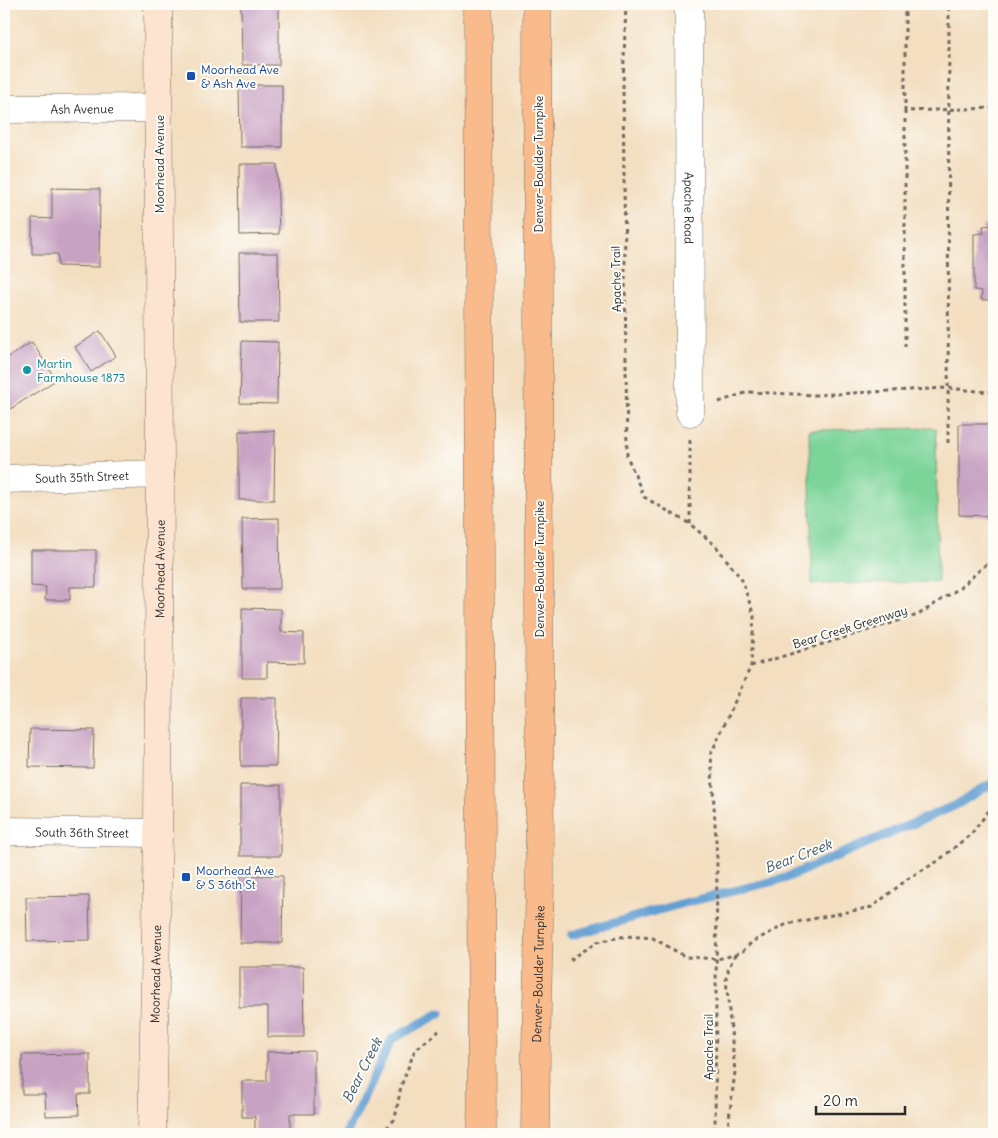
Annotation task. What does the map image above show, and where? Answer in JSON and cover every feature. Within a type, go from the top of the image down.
[{"type":"highway","points":[[478,4],[482,1134]]},
{"type":"highway","name":"Denver–Boulder Turnpike","points":[[536,1134],[540,882],[537,4]]},
{"type":"street","name":"Moorhead Avenue","points":[[152,1134],[158,833],[160,474],[158,4]]},
{"type":"street","name":"Apache Road","points":[[689,4],[690,412]]},
{"type":"street","name":"Ash Avenue","points":[[4,109],[158,108]]},
{"type":"street","name":"South 35th Street","points":[[4,479],[160,474]]},
{"type":"street","name":"South 36th Street","points":[[4,831],[158,833]]},
{"type":"path","name":"Apache Trail","points":[[626,4],[623,95],[627,456],[644,497],[690,524],[716,546],[742,580],[754,616],[751,666],[711,754],[717,858],[715,1134]]},
{"type":"path","points":[[905,4],[906,348]]},
{"type":"path","points":[[948,443],[949,4]]},
{"type":"path","points":[[905,111],[994,108]]},
{"type":"path","points":[[690,524],[690,412],[748,392],[816,395],[948,388],[994,391]]},
{"type":"path","name":"Bear Creek Greenway","points":[[751,666],[918,615],[961,587],[994,556]]},
{"type":"path","points":[[570,960],[597,942],[626,936],[653,938],[686,957],[717,959],[735,955],[752,942],[787,924],[872,907],[909,878],[938,861],[972,834],[994,804]]},
{"type":"path","points":[[727,1134],[735,1072],[726,979],[728,967],[735,955]]},
{"type":"path","points":[[381,1134],[395,1119],[400,1086],[414,1050],[439,1032]]},
{"type":"green space","points":[[936,428],[938,582],[812,584],[809,430]]},
{"type":"building","points":[[241,4],[279,4],[279,65],[242,65]]},
{"type":"building","points":[[239,85],[282,85],[282,147],[240,147]]},
{"type":"building","points":[[239,164],[277,164],[279,234],[240,235]]},
{"type":"building","points":[[52,188],[100,189],[99,267],[58,266],[58,254],[32,254],[32,218],[52,219]]},
{"type":"building","points":[[994,225],[994,300],[981,300],[982,291],[974,290],[974,234],[984,233],[983,226]]},
{"type":"building","points":[[239,253],[278,253],[279,322],[240,322]]},
{"type":"building","points":[[100,331],[116,356],[91,372],[75,347]]},
{"type":"building","points":[[242,341],[278,342],[277,404],[240,403]]},
{"type":"building","name":"Martin Farmhouse 1873","points":[[32,342],[56,380],[4,413],[4,360]]},
{"type":"building","points":[[959,424],[994,424],[994,516],[959,515]]},
{"type":"building","points":[[239,431],[275,431],[274,500],[239,500]]},
{"type":"building","points":[[279,518],[280,589],[243,589],[242,519]]},
{"type":"building","points":[[31,550],[96,550],[96,587],[70,587],[70,600],[45,600],[46,587],[31,586]]},
{"type":"building","points":[[242,608],[281,609],[281,632],[304,633],[304,663],[267,662],[267,678],[242,678]]},
{"type":"building","points":[[241,698],[277,698],[276,766],[241,766]]},
{"type":"building","points":[[30,729],[94,730],[93,768],[29,767]]},
{"type":"building","points":[[240,785],[281,785],[281,856],[240,856]]},
{"type":"building","points":[[241,875],[283,876],[282,943],[240,943]]},
{"type":"building","points":[[89,896],[90,940],[27,941],[26,897]]},
{"type":"building","points":[[239,967],[303,967],[304,1037],[268,1037],[268,1007],[239,1007]]},
{"type":"building","points":[[314,1051],[314,1114],[290,1114],[290,1132],[255,1132],[255,1117],[242,1117],[242,1081],[267,1081],[267,1052]]},
{"type":"building","points":[[90,1054],[90,1094],[78,1094],[79,1115],[46,1116],[45,1094],[22,1094],[22,1055]]},
{"type":"waterway","name":"Bear Creek","points":[[572,935],[680,904],[783,879],[956,805],[994,782]]},
{"type":"waterway","name":"Bear Creek","points":[[346,1134],[392,1039],[440,1013]]},
{"type":"place","name":"Moorhead Ave & Ash Ave","points":[[191,76]]},
{"type":"place","name":"Martin Farmhouse 1873","points":[[27,370]]},
{"type":"place","name":"Moorhead Ave & S 36th St","points":[[186,877]]}]
